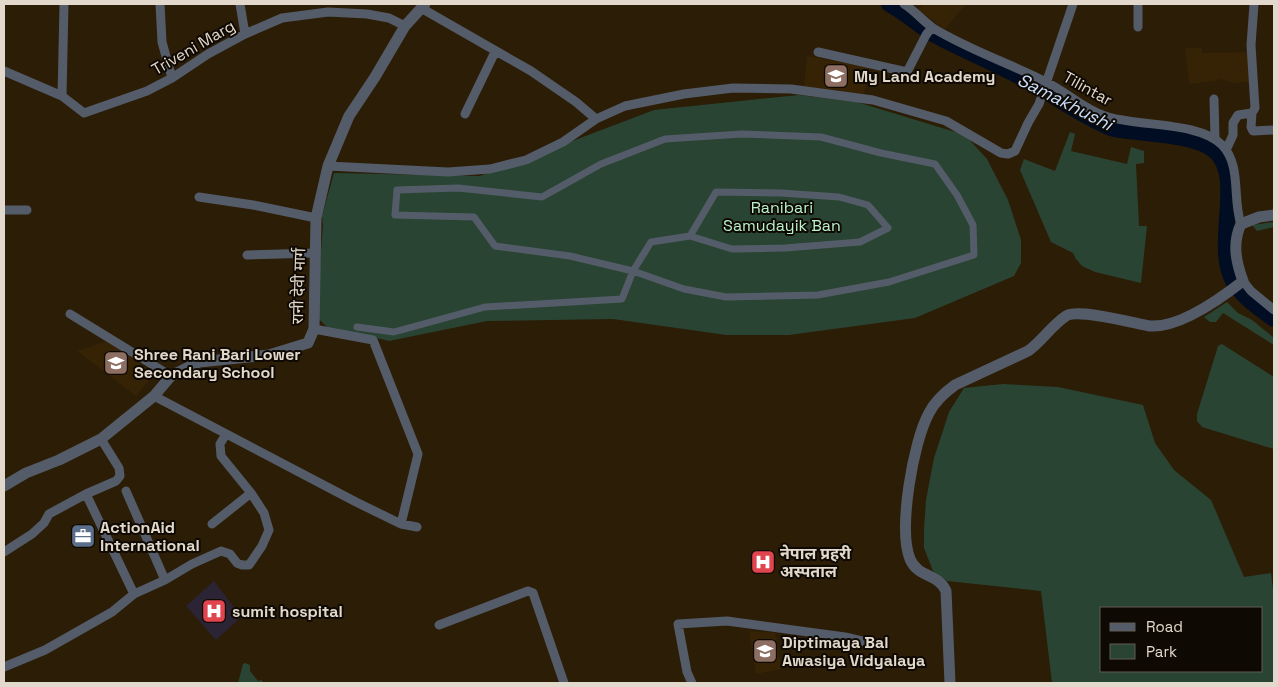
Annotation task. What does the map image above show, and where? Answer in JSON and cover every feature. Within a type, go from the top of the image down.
[{"type":"street","points":[[4,70],[62,96],[64,4]]},
{"type":"street","points":[[160,4],[162,42],[172,78]]},
{"type":"street","points":[[240,4],[245,34]]},
{"type":"street","points":[[328,166],[448,172],[490,169],[526,160],[564,142],[596,119],[625,106],[684,94],[733,88],[792,89],[873,100],[946,121],[1000,153],[1008,154],[1015,151],[1040,104],[1073,4]]},
{"type":"street","points":[[1138,4],[1138,27]]},
{"type":"street","points":[[1254,4],[1251,45],[1255,108],[1252,113],[1251,127],[1253,131],[1274,130]]},
{"type":"street","name":"Tilintar","points":[[907,5],[932,27],[986,56],[1048,82],[1085,107],[1102,115],[1122,121],[1200,132],[1215,139],[1226,150],[1233,165],[1237,190],[1237,208],[1241,224]]},
{"type":"street","points":[[423,6],[495,52],[531,71],[576,102],[596,119]]},
{"type":"street","name":"रानी देवी मार्ग","points":[[4,486],[26,473],[59,460],[101,439],[154,396],[171,376],[199,362],[269,355],[308,343],[314,329],[316,218],[328,166],[349,116],[405,26],[423,6]]},
{"type":"street","name":"Triveni Marg","points":[[62,96],[84,113],[147,91],[245,34],[282,18],[328,12],[367,14],[389,18],[405,26]]},
{"type":"street","points":[[818,52],[907,72],[932,27]]},
{"type":"street","points":[[465,114],[495,52]]},
{"type":"street","points":[[1214,99],[1215,139]]},
{"type":"street","points":[[1226,150],[1233,135],[1233,123],[1238,115],[1252,113]]},
{"type":"street","points":[[742,134],[821,137],[881,153],[935,164],[957,194],[972,225],[974,255],[889,282],[818,295],[726,297],[684,289],[633,271],[570,256],[495,246],[474,217],[395,215],[397,190],[458,188],[542,197],[601,164],[665,140],[742,134]]},
{"type":"street","points":[[356,327],[394,332],[485,307],[622,299],[633,271],[651,242],[690,236],[732,249],[785,248],[860,242],[888,228],[868,205],[839,197],[781,193],[716,192],[690,236]]},
{"type":"street","points":[[199,197],[253,205],[316,218]]},
{"type":"street","points":[[4,210],[27,210]]},
{"type":"street","points":[[1274,215],[1259,217],[1241,224],[1236,234],[1235,246],[1241,283],[1274,310]]},
{"type":"street","points":[[248,255],[316,253]]},
{"type":"street","points":[[950,683],[946,591],[944,585],[938,579],[920,572],[914,567],[910,559],[906,540],[908,492],[914,459],[925,422],[936,401],[944,392],[955,385],[1028,351],[1037,345],[1068,314],[1084,313],[1160,327],[1191,314],[1223,296],[1241,283]]},
{"type":"street","points":[[70,314],[171,376]]},
{"type":"street","points":[[314,329],[373,340],[418,454],[402,524]]},
{"type":"street","points":[[154,396],[356,502],[402,524],[416,527]]},
{"type":"street","points":[[4,667],[45,650],[112,612],[134,594],[221,551],[230,554],[236,563],[249,565],[262,546],[269,530],[264,513],[251,493],[221,456],[220,444],[226,434]]},
{"type":"street","points":[[4,552],[32,534],[44,523],[49,514],[86,494],[116,481],[120,476],[119,468],[101,439]]},
{"type":"street","points":[[126,491],[165,580]]},
{"type":"street","points":[[212,524],[251,493]]},
{"type":"street","points":[[86,494],[134,594]]},
{"type":"street","points":[[439,625],[528,591],[533,592],[564,683]]},
{"type":"street","points":[[692,683],[687,672],[678,624],[728,621],[846,637],[866,642]]},
{"type":"shaded area","points":[[923,4],[966,4],[945,29],[918,10]]},
{"type":"shaded area","points":[[1185,48],[1202,48],[1202,53],[1250,52],[1251,82],[1233,83],[1220,79],[1189,84]]},
{"type":"shaded area","name":"My Land Academy","points":[[807,56],[870,67],[863,98],[804,86]]},
{"type":"shaded area","name":"Shree Rani Bari Lower Secondary School","points":[[110,340],[154,375],[136,396],[77,351]]},
{"type":"shaded area","name":"sumit hospital","points":[[214,581],[241,617],[216,640],[186,606]]},
{"type":"shaded area","name":"Diptimaya Bal Awasiya Vidyalaya","points":[[749,631],[775,633],[782,669],[756,674]]},
{"type":"green space","name":"Ranibari Samudayik Ban","points":[[799,95],[857,102],[965,135],[987,159],[1008,200],[1021,240],[1021,263],[1014,276],[915,318],[789,335],[726,335],[613,319],[487,321],[389,341],[328,328],[316,316],[323,226],[322,216],[334,173],[480,176],[654,110]]},
{"type":"green space","points":[[1070,132],[1075,134],[1071,151],[1127,164],[1131,147],[1144,151],[1144,163],[1136,164],[1139,226],[1147,226],[1141,283],[1095,272],[1082,266],[1073,253],[1051,242],[1020,170],[1024,159],[1055,171]]},
{"type":"green space","points":[[1274,222],[1274,227],[1257,231],[1252,225]]},
{"type":"green space","points":[[1227,302],[1238,313],[1252,320],[1274,338],[1274,345],[1223,313],[1216,322],[1210,322],[1204,317]]},
{"type":"green space","points":[[1222,344],[1274,377],[1274,449],[1202,427],[1197,421],[1197,414],[1218,346]]},
{"type":"green space","points":[[1003,384],[1058,387],[1143,405],[1155,443],[1174,470],[1211,500],[1244,577],[1271,573],[1274,598],[1274,683],[1052,683],[1041,591],[947,581],[933,571],[924,548],[926,500],[934,458],[949,412],[964,388]]},
{"type":"green space","points":[[243,664],[250,665],[250,671],[258,681],[261,680],[264,683],[238,683]]},
{"type":"waterway","name":"Samakhushi","points":[[889,4],[933,34],[1022,78],[1101,124],[1115,129],[1188,139],[1199,142],[1216,152],[1224,164],[1228,178],[1226,249],[1228,266],[1233,281],[1246,298],[1274,319]]},
{"type":"place","name":"My Land Academy","points":[[836,76]]},
{"type":"place","name":"Shree Rani Bari Lower Secondary School","points":[[116,363]]},
{"type":"place","name":"ActionAid International","points":[[83,536]]},
{"type":"place","name":"नेपाल प्रहरी अस्पताल","points":[[763,562]]},
{"type":"place","name":"sumit hospital","points":[[214,611]]},
{"type":"place","name":"Diptimaya Bal Awasiya Vidyalaya","points":[[765,651]]}]
